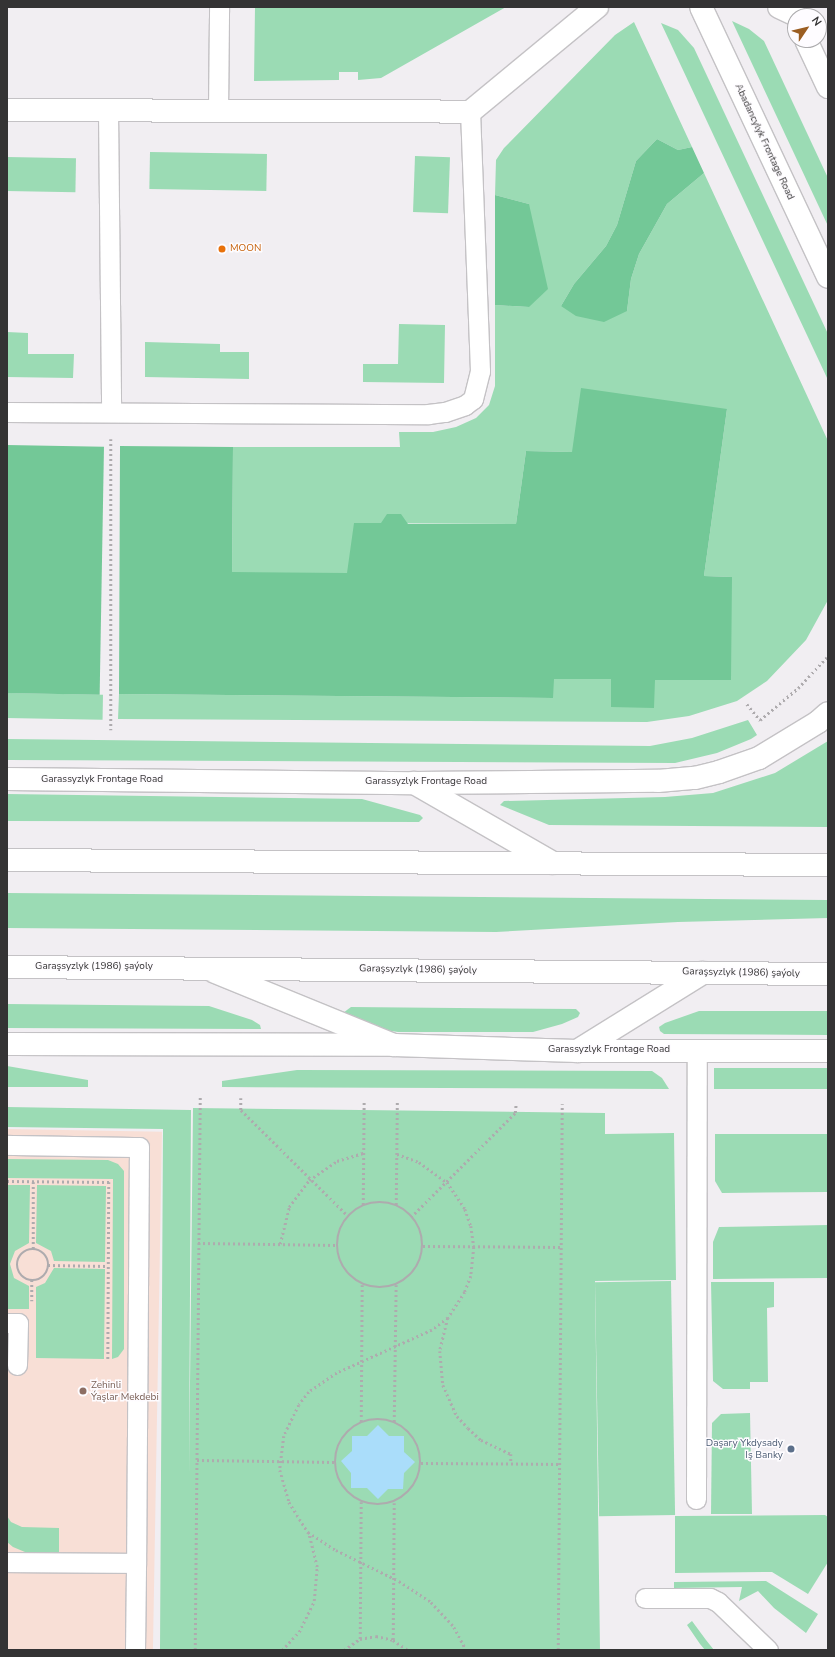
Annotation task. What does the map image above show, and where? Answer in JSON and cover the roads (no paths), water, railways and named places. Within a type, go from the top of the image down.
[{"type":"street","points":[[7,110],[470,112],[597,7]]},
{"type":"street","name":"Abadancylyk Frontage Road","points":[[700,7],[828,277]]},
{"type":"street","points":[[810,48],[828,87]]},
{"type":"street","name":"Garassyzlyk Frontage Road","points":[[7,779],[414,783],[658,780],[695,778],[719,772],[760,758],[791,740],[828,712]]},
{"type":"street","points":[[414,783],[554,863]]},
{"type":"street","points":[[7,860],[828,865]]},
{"type":"street","name":"Garaşsyzlyk (1986) şaýoly","points":[[7,967],[828,974]]},
{"type":"street","points":[[204,968],[394,1044]]},
{"type":"street","points":[[577,1051],[703,973]]},
{"type":"street","name":"Garassyzlyk Frontage Road","points":[[7,1044],[394,1044],[577,1051],[828,1051]]},
{"type":"lane","points":[[218,7],[218,110]]},
{"type":"lane","points":[[108,110],[110,412]]},
{"type":"lane","points":[[7,412],[428,414],[445,412],[465,405],[475,393],[480,371],[470,112]]},
{"type":"lane","points":[[696,1050],[696,1499]]},
{"type":"lane","points":[[7,1145],[139,1147],[135,1650]]},
{"type":"lane","points":[[7,1323],[18,1324],[17,1365]]},
{"type":"lane","points":[[7,1562],[136,1563]]},
{"type":"lane","points":[[645,1598],[710,1598],[718,1602],[768,1650]]},
{"type":"water","points":[[378,1425],[389,1436],[404,1436],[404,1452],[415,1462],[404,1473],[403,1489],[388,1489],[378,1499],[367,1488],[351,1488],[351,1473],[341,1461],[352,1451],[352,1436],[367,1436]]},
{"type":"place","name":"MOON","points":[[222,249]]},
{"type":"place","name":"Zehinli Ýaşlar Mekdebi","points":[[83,1391]]},
{"type":"place","name":"Daşary Ykdysady Iş Banky","points":[[791,1449]]}]
